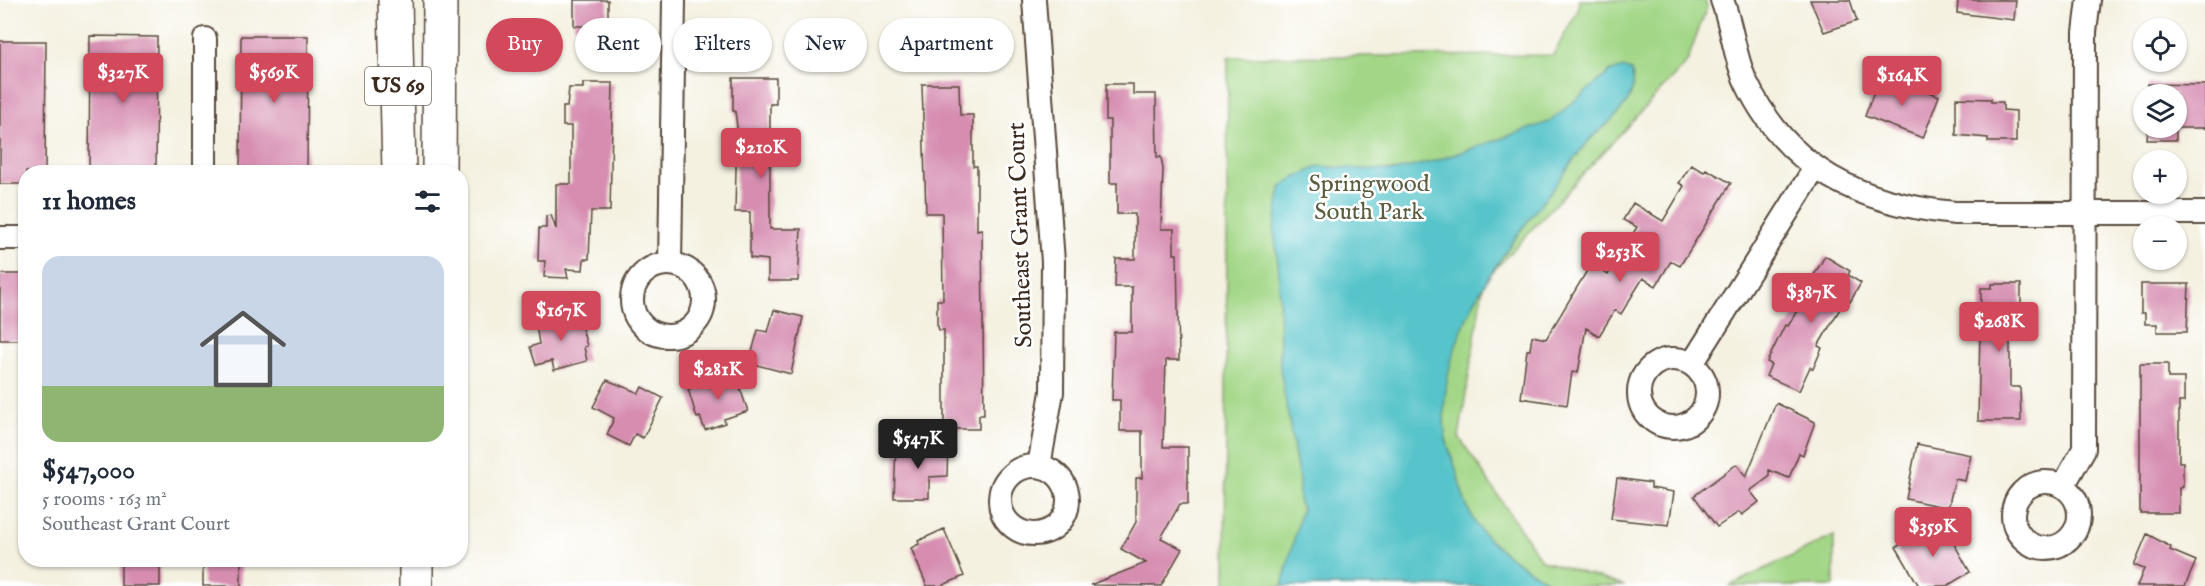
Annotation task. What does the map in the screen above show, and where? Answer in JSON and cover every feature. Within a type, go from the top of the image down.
[{"type":"main road","name":"US 69","points":[[396,0],[399,165]]},
{"type":"main road","name":"US 69","points":[[439,165],[440,0]]},
{"type":"main road","points":[[416,567],[416,586]]},
{"type":"street","points":[[669,264],[674,0]]},
{"type":"street","name":"Southeast Grant Court","points":[[1034,0],[1053,262],[1053,392],[1039,466]]},
{"type":"street","points":[[1722,0],[1737,59],[1756,100],[1773,127],[1815,168],[1880,200],[1914,209],[1955,213],[2205,213]]},
{"type":"street","points":[[2063,486],[2084,449],[2085,32],[2089,0]]},
{"type":"street","points":[[205,39],[205,165]]},
{"type":"street","points":[[1692,364],[1815,168]]},
{"type":"street","points":[[0,238],[18,238]]},
{"type":"green space","name":"Springwood South Park","points":[[1579,0],[1705,0],[1707,7],[1687,62],[1484,281],[1459,437],[1541,560],[1625,586],[1225,586],[1228,57],[1553,55],[1578,10]]},
{"type":"green space","points":[[1834,536],[1834,586],[1729,586]]},
{"type":"water","points":[[1625,68],[1631,71],[1633,82],[1627,102],[1577,155],[1508,247],[1473,305],[1459,336],[1450,367],[1445,400],[1445,434],[1464,500],[1474,521],[1496,546],[1554,586],[1282,586],[1302,508],[1299,503],[1299,480],[1280,368],[1279,272],[1274,229],[1281,188],[1289,181],[1319,166],[1394,171],[1438,160],[1549,122],[1611,71]]},
{"type":"building","points":[[574,0],[608,0],[608,18],[575,18],[574,26]]},
{"type":"building","points":[[1810,0],[1850,0],[1857,21],[1824,32]]},
{"type":"building","points":[[1958,0],[2016,0],[2014,20],[1957,13]]},
{"type":"building","points":[[90,36],[157,37],[156,165],[89,165]]},
{"type":"building","points":[[241,36],[308,36],[307,165],[240,165]]},
{"type":"building","points":[[0,41],[46,41],[45,165],[18,165],[18,184],[0,184]]},
{"type":"building","points":[[733,78],[776,78],[776,104],[770,104],[770,229],[801,229],[798,281],[768,281],[768,260],[750,258],[750,212],[735,212],[737,127],[735,111],[733,111]]},
{"type":"building","points":[[1879,78],[1904,87],[1906,83],[1939,96],[1923,138],[1865,116]]},
{"type":"building","points":[[583,83],[613,83],[610,211],[591,211],[589,259],[584,259],[583,270],[566,269],[568,278],[544,277],[545,261],[538,261],[539,228],[546,228],[546,216],[551,215],[556,229],[556,184],[571,184],[571,126],[563,126],[563,107],[567,107],[569,88],[583,88]]},
{"type":"building","points":[[922,84],[959,84],[960,115],[973,115],[973,166],[977,166],[977,230],[982,229],[984,415],[979,415],[979,429],[944,429],[944,330],[939,330],[937,324],[937,300],[943,300],[942,213],[926,213]]},
{"type":"building","points":[[1106,84],[1133,84],[1133,94],[1156,94],[1157,157],[1161,157],[1163,169],[1161,229],[1174,229],[1174,254],[1177,254],[1179,360],[1166,360],[1163,447],[1188,447],[1188,504],[1180,504],[1161,538],[1182,549],[1161,586],[1090,585],[1146,563],[1121,549],[1136,522],[1136,478],[1142,478],[1142,431],[1120,431],[1120,400],[1112,400],[1114,332],[1132,332],[1132,287],[1115,287],[1116,259],[1135,259],[1135,214],[1117,214],[1117,183],[1110,183],[1110,120],[1106,120]]},
{"type":"building","points":[[2187,85],[2205,85],[2205,128],[2187,128]]},
{"type":"building","points":[[1956,98],[1991,99],[1991,102],[2003,102],[2003,110],[2016,111],[2016,142],[1988,142],[1988,138],[1956,135]]},
{"type":"building","points":[[2147,138],[2176,138],[2176,140],[2147,140]]},
{"type":"building","points":[[1691,165],[1704,172],[1706,169],[1731,183],[1680,266],[1671,261],[1656,286],[1643,278],[1621,314],[1615,310],[1599,336],[1586,328],[1578,373],[1572,372],[1567,405],[1521,398],[1527,350],[1530,350],[1532,336],[1546,339],[1591,264],[1608,275],[1637,227],[1623,220],[1633,203],[1663,221],[1684,186],[1679,183]]},
{"type":"building","points":[[1825,256],[1850,271],[1848,275],[1861,283],[1850,302],[1845,300],[1818,346],[1822,348],[1813,369],[1810,367],[1799,391],[1766,376],[1771,364],[1767,362],[1785,325],[1788,326],[1808,292],[1805,290]]},
{"type":"building","points":[[0,274],[18,274],[18,340],[0,340]]},
{"type":"building","points":[[1992,284],[2021,284],[2021,336],[2010,336],[2010,387],[2020,387],[2021,421],[1978,421],[1981,288],[1992,288]]},
{"type":"building","points":[[2141,284],[2189,284],[2187,332],[2157,332],[2157,324],[2145,324],[2145,313],[2141,313]]},
{"type":"building","points":[[577,310],[587,346],[584,347],[587,361],[554,370],[552,361],[536,365],[530,347],[539,344],[536,325]]},
{"type":"building","points":[[774,310],[803,317],[791,374],[749,363],[758,330],[768,332]]},
{"type":"building","points":[[2140,364],[2168,364],[2168,378],[2184,378],[2184,402],[2179,402],[2179,462],[2183,462],[2183,487],[2179,488],[2179,513],[2140,513]]},
{"type":"building","points":[[735,374],[748,411],[724,419],[725,423],[705,430],[700,417],[697,418],[688,389]]},
{"type":"building","points":[[607,380],[639,393],[642,387],[663,398],[643,438],[635,434],[629,446],[607,435],[614,418],[593,407]]},
{"type":"building","points":[[1776,403],[1815,422],[1803,455],[1799,453],[1789,478],[1769,470],[1769,477],[1750,491],[1759,502],[1742,515],[1739,512],[1717,527],[1694,496],[1737,464],[1746,477]]},
{"type":"building","points":[[1917,444],[1971,455],[1965,481],[1955,479],[1948,508],[1906,499]]},
{"type":"building","points":[[896,446],[948,447],[947,476],[929,477],[929,498],[894,498]]},
{"type":"building","points":[[1617,478],[1651,483],[1651,488],[1674,492],[1669,525],[1611,519]]},
{"type":"building","points":[[1941,521],[1970,572],[1947,586],[1919,586],[1896,547]]},
{"type":"building","points":[[944,529],[964,576],[941,586],[927,586],[911,548],[919,544],[918,541]]},
{"type":"building","points":[[2147,534],[2171,547],[2170,550],[2196,561],[2185,586],[2137,586],[2144,569],[2134,565]]},
{"type":"building","points":[[121,567],[160,567],[160,586],[121,586]]},
{"type":"building","points":[[203,567],[241,567],[241,586],[203,586]]}]
